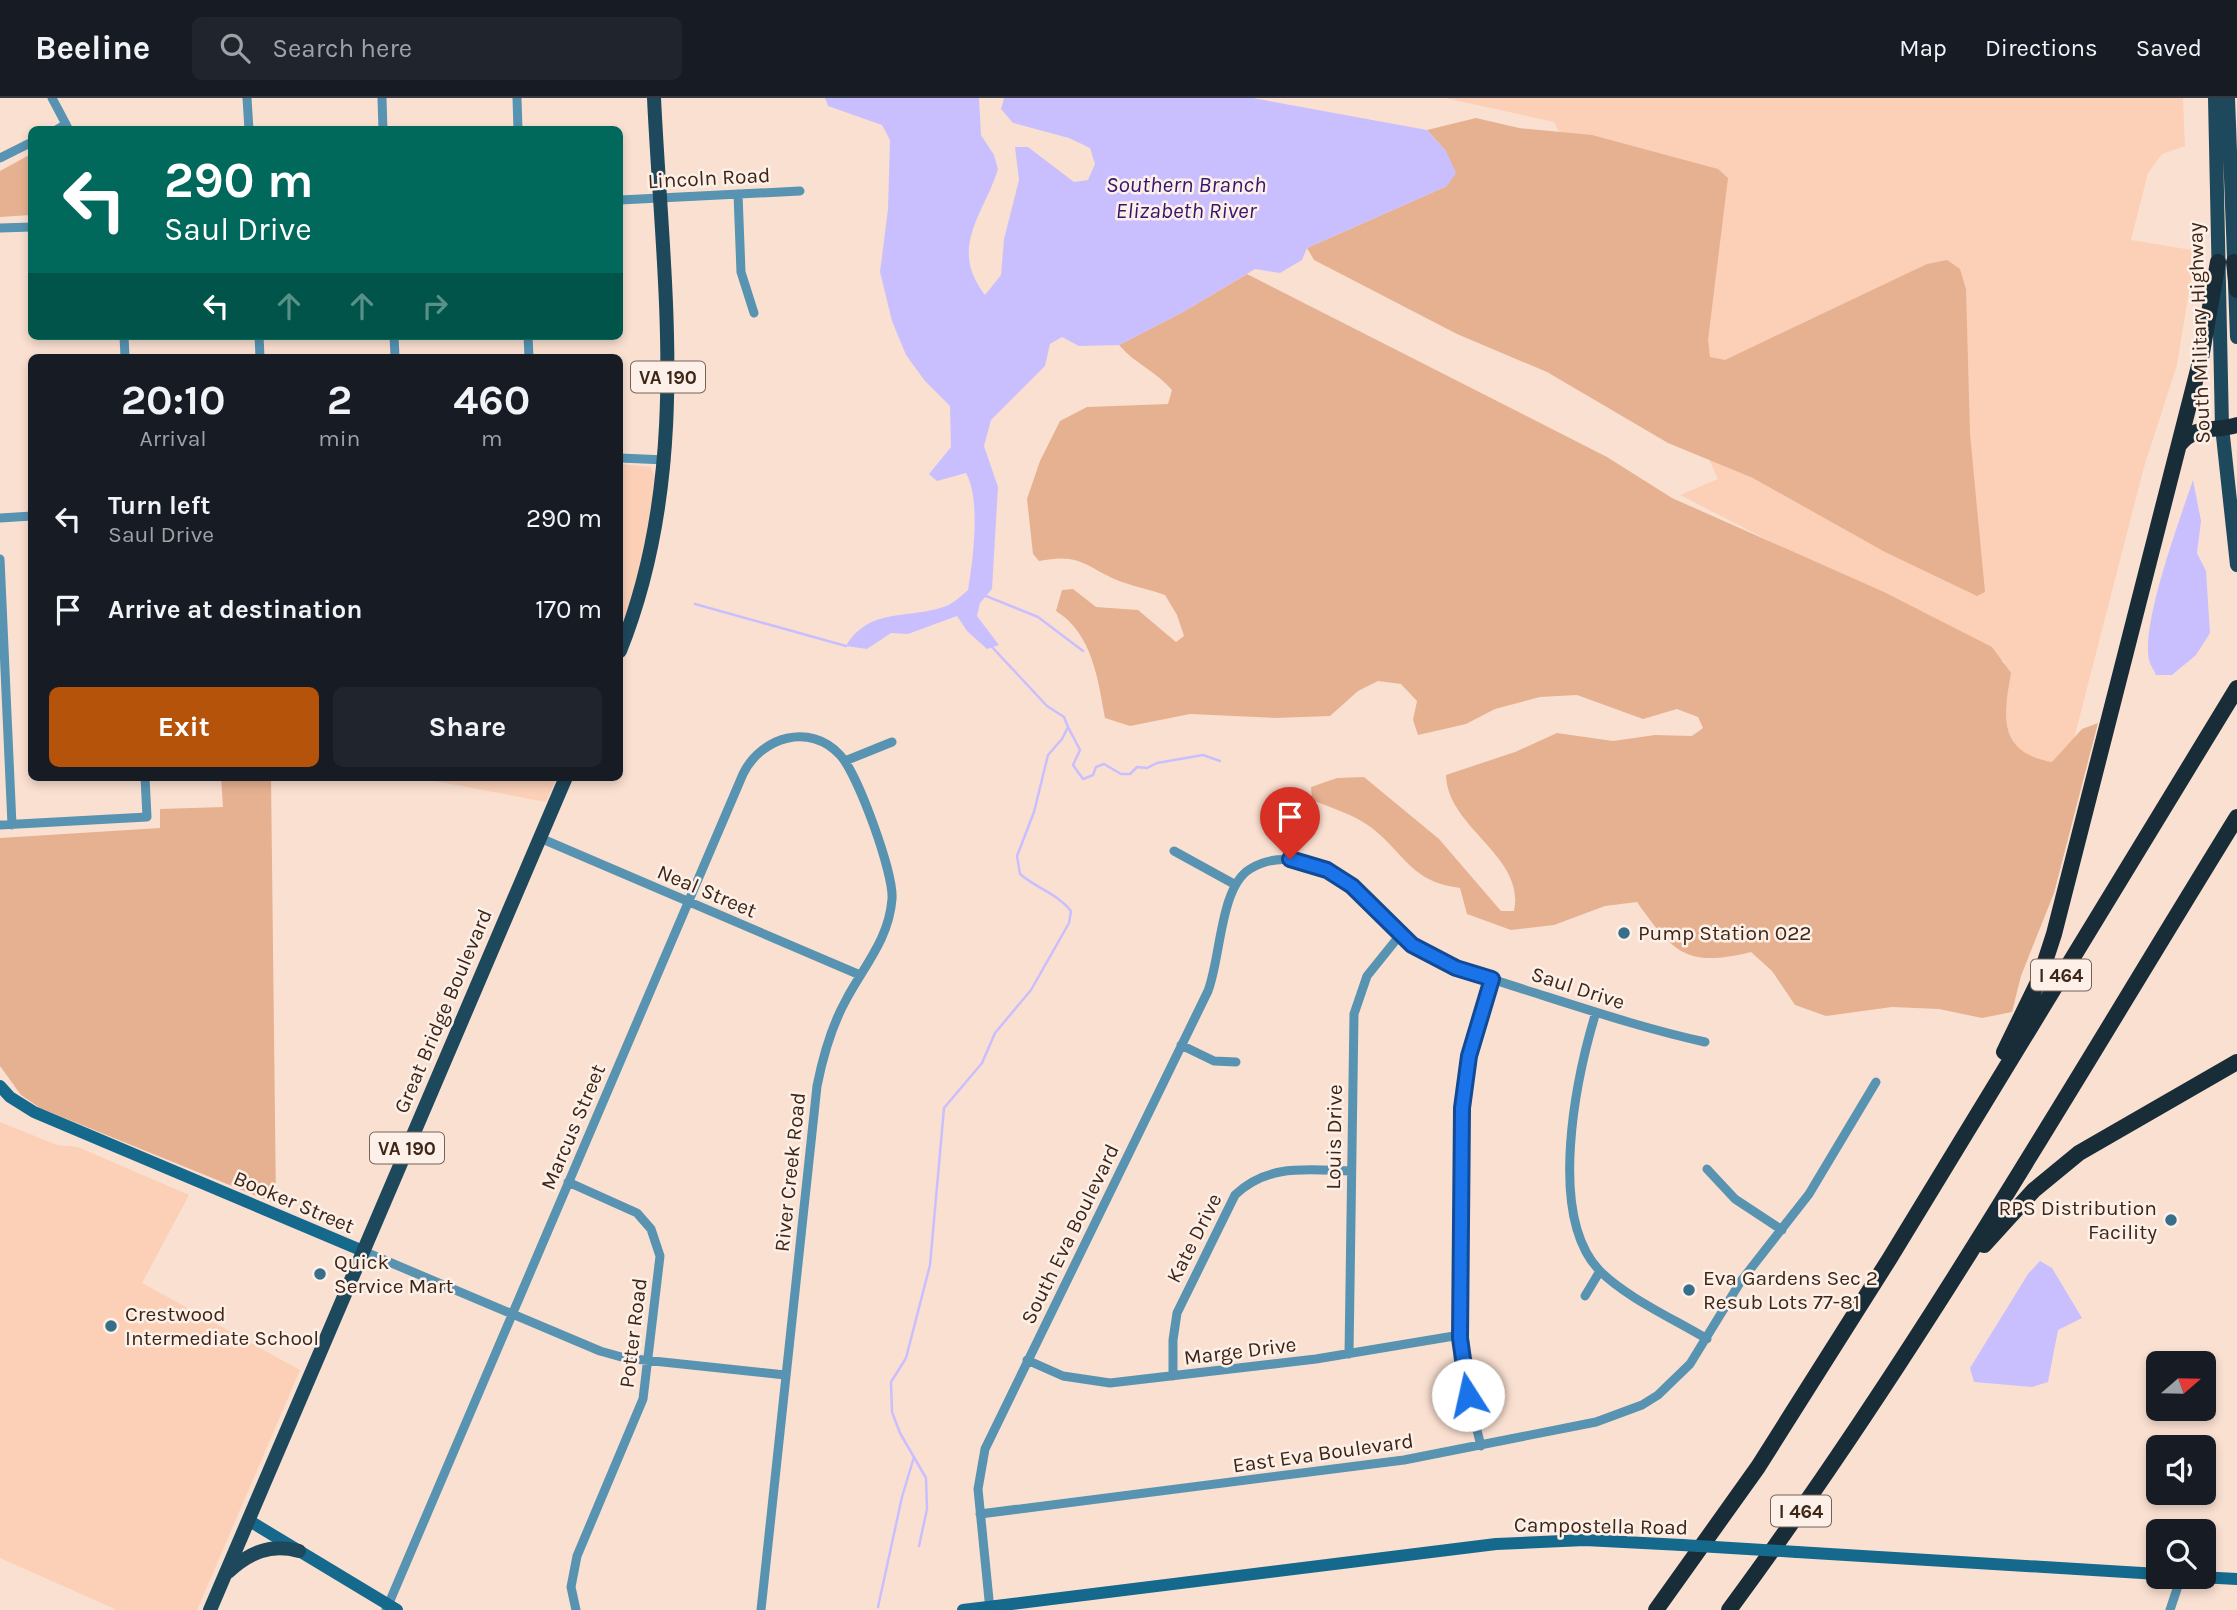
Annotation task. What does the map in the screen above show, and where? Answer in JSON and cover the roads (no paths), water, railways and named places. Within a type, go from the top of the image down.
[{"type":"highway","points":[[2226,262],[2237,289]]},
{"type":"highway","points":[[1890,1258],[2005,1050],[2046,959],[2226,262]]},
{"type":"highway","points":[[2178,447],[2192,432],[2229,426]]},
{"type":"highway","name":"I 464","points":[[1656,1610],[1758,1467],[1890,1258],[2235,690]]},
{"type":"highway","name":"I 464","points":[[1729,1610],[1859,1429],[1955,1279],[2237,817]]},
{"type":"highway","points":[[1955,1279],[2009,1216],[2059,1168],[2102,1138],[2237,1062]]},
{"type":"main road","name":"VA 190","points":[[623,641],[648,562],[666,460],[669,386],[654,98]]},
{"type":"main road","name":"South Military Highway","points":[[2215,98],[2223,145]]},
{"type":"main road","name":"South Military Highway","points":[[2228,98],[2223,145],[2229,426],[2237,565]]},
{"type":"main road","name":"South Military Highway","points":[[2226,262],[2237,337]]},
{"type":"main road","name":"Great Bridge Boulevard","points":[[209,1610],[564,781]]},
{"type":"main road","name":"Booker Street","points":[[0,1086],[10,1097],[34,1112],[363,1251]]},
{"type":"main road","points":[[248,1520],[390,1608]]},
{"type":"main road","name":"Campostella Road","points":[[963,1610],[1496,1544],[1585,1540],[2146,1573]]},
{"type":"main road","points":[[224,1576],[239,1562],[266,1549],[277,1547],[299,1551]]},
{"type":"main road","points":[[2216,1578],[2237,1579]]},
{"type":"street","points":[[52,98],[66,126]]},
{"type":"street","points":[[247,98],[249,126]]},
{"type":"street","points":[[382,98],[383,126]]},
{"type":"street","points":[[517,98],[518,126]]},
{"type":"street","points":[[0,158],[28,144]]},
{"type":"street","name":"Lincoln Road","points":[[623,200],[800,191]]},
{"type":"street","points":[[738,194],[741,272],[754,313]]},
{"type":"street","points":[[0,228],[28,227]]},
{"type":"street","points":[[623,458],[666,460]]},
{"type":"street","points":[[0,518],[28,516]]},
{"type":"street","points":[[0,559],[12,825]]},
{"type":"street","name":"Marcus Street","points":[[390,1608],[568,1182],[754,756],[776,740],[794,736],[808,737],[826,745],[845,761]]},
{"type":"street","points":[[845,761],[892,743]]},
{"type":"street","name":"River Creek Road","points":[[761,1610],[817,1086],[830,1035],[860,975],[884,938],[892,887],[889,870],[845,761]]},
{"type":"street","points":[[0,825],[147,817],[145,781]]},
{"type":"street","name":"Neal Street","points":[[540,838],[860,975]]},
{"type":"street","points":[[1174,851],[1234,884]]},
{"type":"street","name":"Saul Drive","points":[[1234,884],[1260,864],[1290,859],[1310,863],[1352,886],[1400,935],[1434,958],[1596,1013],[1705,1042]]},
{"type":"street","name":"South Eva Boulevard","points":[[990,1608],[978,1489],[985,1449],[1214,975],[1234,884]]},
{"type":"street","name":"Louis Drive","points":[[1349,1354],[1354,1014],[1367,976],[1400,935]]},
{"type":"street","points":[[1481,1446],[1464,1379],[1460,1335],[1462,1108],[1469,1056],[1492,979]]},
{"type":"street","points":[[1596,1013],[1575,1094],[1572,1194],[1574,1224],[1580,1242],[1600,1271],[1707,1339]]},
{"type":"street","points":[[1181,1045],[1214,1061],[1236,1062]]},
{"type":"street","name":"East Eva Boulevard","points":[[980,1514],[1404,1460],[1607,1419],[1642,1405],[1677,1379],[1707,1339],[1741,1281],[1809,1194],[1876,1082]]},
{"type":"street","points":[[1707,1169],[1735,1199],[1782,1230]]},
{"type":"street","name":"Kate Drive","points":[[1173,1376],[1173,1340],[1178,1313],[1235,1195],[1246,1185],[1273,1171],[1351,1171]]},
{"type":"street","name":"Potter Road","points":[[568,1182],[637,1213],[657,1240],[660,1256],[643,1399],[577,1556],[571,1587],[576,1610]]},
{"type":"street","name":"Booker Street","points":[[363,1251],[600,1351],[649,1360],[785,1375]]},
{"type":"street","points":[[1585,1296],[1600,1271]]},
{"type":"street","name":"Marge Drive","points":[[1027,1360],[1063,1376],[1096,1382],[1173,1376],[1349,1354],[1460,1335]]},
{"type":"street","points":[[2170,1610],[2177,1589]]},
{"type":"water","name":"Southern Branch Elizabeth River","points":[[825,98],[979,98],[981,135],[994,155],[998,169],[972,231],[969,246],[969,262],[974,278],[985,295],[1001,275],[1004,239],[1019,180],[1015,147],[1028,147],[1074,182],[1088,180],[1095,164],[1090,148],[1069,138],[1013,123],[1001,109],[1004,98],[1253,98],[1427,130],[1446,151],[1456,173],[1447,186],[1307,248],[1302,260],[1280,273],[1255,269],[1183,312],[1119,345],[1079,346],[1062,337],[1050,344],[1045,366],[991,420],[984,446],[998,487],[992,589],[980,603],[977,616],[999,645],[987,649],[967,631],[957,616],[908,634],[891,633],[867,649],[846,646],[856,633],[878,619],[946,606],[968,590],[975,514],[971,485],[966,473],[937,481],[929,474],[951,447],[950,406],[925,381],[906,355],[892,321],[880,272],[888,209],[890,140],[882,125],[828,106]]},
{"type":"water","points":[[2193,480],[2201,521],[2197,553],[2206,571],[2210,633],[2196,655],[2172,675],[2156,675],[2149,660],[2151,622],[2163,571]]},
{"type":"water","points":[[2040,1261],[2052,1268],[2082,1318],[2058,1330],[2048,1382],[2032,1387],[1974,1382],[1970,1368],[2028,1274]]},
{"type":"waterway","points":[[986,596],[1038,617],[1083,651]]},
{"type":"waterway","points":[[695,604],[846,646]]},
{"type":"waterway","points":[[919,1546],[927,1509],[926,1478],[900,1433],[892,1412],[891,1382],[906,1358],[930,1265],[944,1108],[982,1063],[995,1033],[1031,990],[1069,923],[1071,911],[1060,900],[1020,874],[1017,856],[1034,812],[1048,755],[1068,727],[1064,717],[1047,706],[992,647]]},
{"type":"waterway","points":[[1068,727],[1080,750],[1073,765],[1083,779],[1093,775],[1096,767],[1104,764],[1121,774],[1130,774],[1137,767],[1147,768],[1157,763],[1203,755],[1220,761]]},
{"type":"waterway","points":[[878,1607],[902,1497],[914,1457]]},
{"type":"place","name":"Pump Station 022","points":[[1624,933]]},
{"type":"place","name":"RPS Distribution Facility","points":[[2171,1220]]},
{"type":"place","name":"Quick Service Mart","points":[[320,1274]]},
{"type":"place","name":"Eva Gardens Sec 2 Resub Lots 77-81","points":[[1689,1290]]},
{"type":"place","name":"Crestwood Intermediate School","points":[[111,1326]]}]
